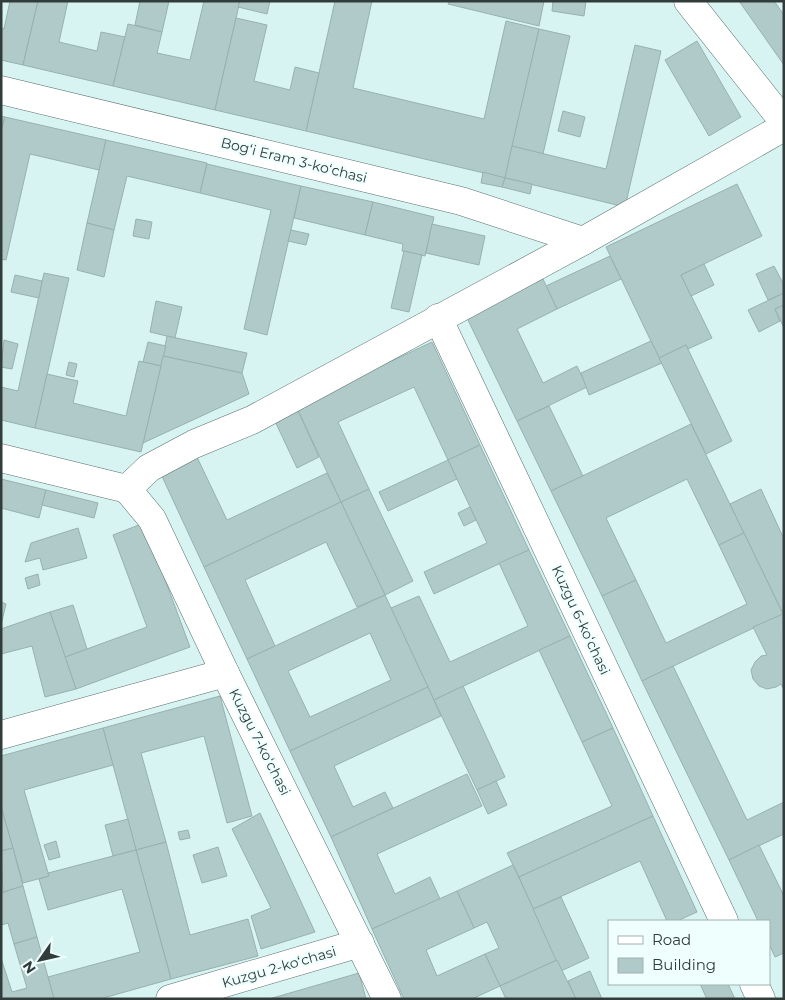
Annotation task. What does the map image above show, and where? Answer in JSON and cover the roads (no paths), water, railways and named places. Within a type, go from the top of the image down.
[{"type":"street","points":[[688,1],[784,122]]},
{"type":"street","name":"Bogʻi Eram 3-koʻchasi","points":[[1,90],[461,201],[583,241]]},
{"type":"street","points":[[1,458],[128,490],[149,468],[194,444],[252,420],[583,241],[784,127]]},
{"type":"street","name":"Kuzgu 6-koʻchasi","points":[[438,318],[724,920]]},
{"type":"street","name":"Kuzgu 7-koʻchasi","points":[[128,490],[152,519],[225,673],[387,999]]},
{"type":"street","points":[[1,735],[225,673]]},
{"type":"street","name":"Kuzgu 2-koʻchasi","points":[[170,999],[360,943]]},
{"type":"street","points":[[754,985],[761,999]]}]
